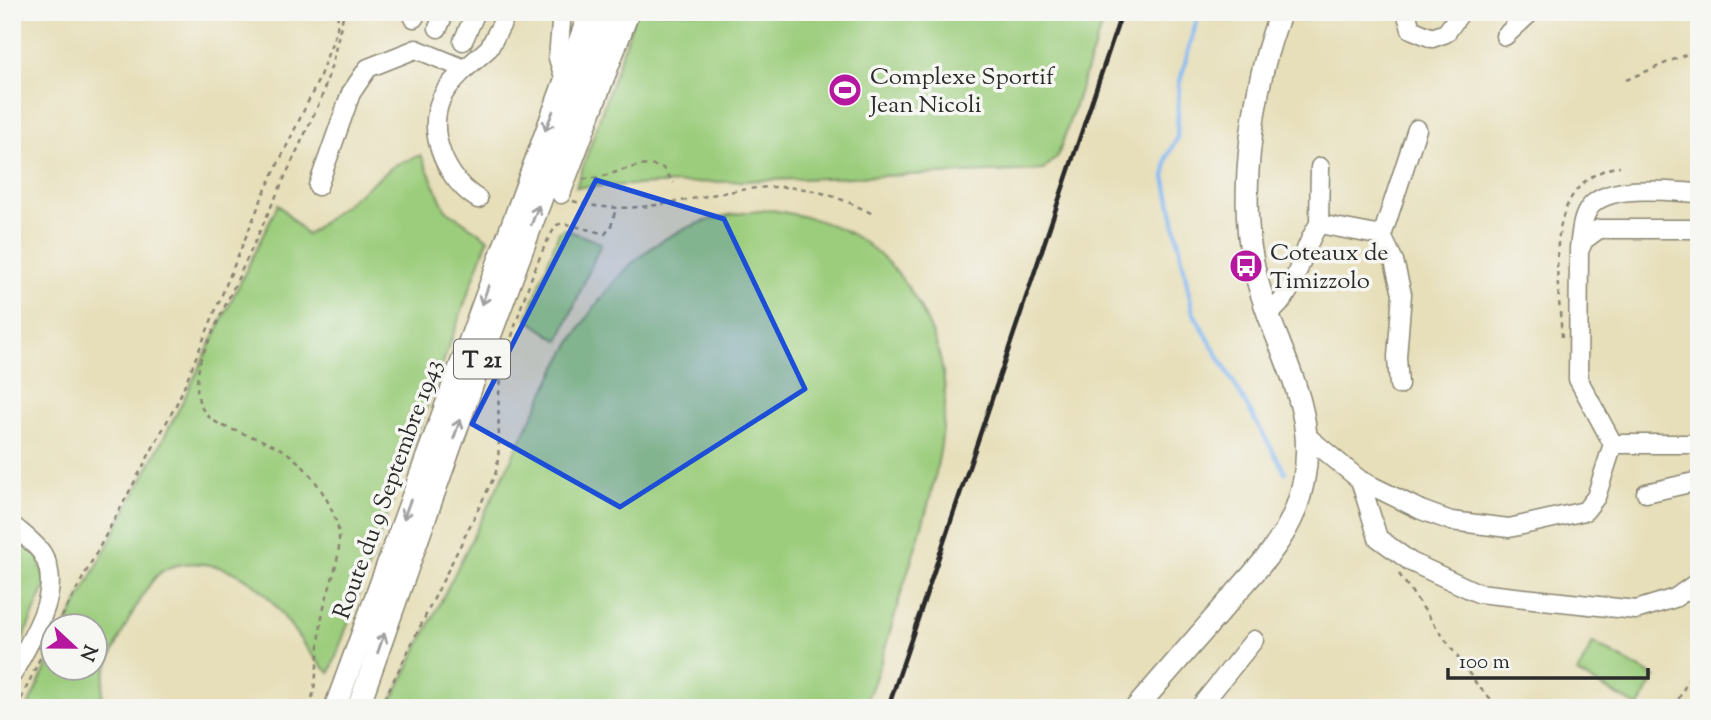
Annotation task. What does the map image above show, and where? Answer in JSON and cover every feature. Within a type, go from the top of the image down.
[{"type":"main road","name":"Route du 9 Septembre 1943","points":[[335,708],[590,12]]},
{"type":"main road","name":"Route du 9 Septembre 1943","points":[[358,708],[479,366],[611,12]]},
{"type":"main road","points":[[1136,708],[1278,545],[1295,510],[1308,437],[1302,403],[1267,315],[1248,239],[1248,204],[1261,79],[1281,12]]},
{"type":"street","points":[[463,41],[476,12]]},
{"type":"street","points":[[562,12],[558,58],[565,80]]},
{"type":"street","points":[[564,186],[631,12]]},
{"type":"street","points":[[1406,12],[1411,29],[1432,38],[1446,33],[1461,12]]},
{"type":"street","points":[[1505,36],[1531,12]]},
{"type":"street","points":[[478,199],[454,179],[438,140],[437,116],[441,98],[465,69],[489,48],[501,14]]},
{"type":"street","points":[[318,186],[351,93],[368,68],[416,49],[465,69]]},
{"type":"street","points":[[1399,384],[1397,346],[1402,294],[1394,261],[1382,236],[1417,128]]},
{"type":"street","points":[[1267,315],[1290,295],[1304,249],[1319,224],[1320,167]]},
{"type":"street","points":[[1308,437],[1360,480],[1421,510],[1451,521],[1509,528],[1585,511],[1596,497],[1613,444],[1578,379],[1579,251],[1588,209],[1611,192],[1699,193]]},
{"type":"street","points":[[1319,224],[1382,236]]},
{"type":"street","points":[[1579,251],[1584,240],[1599,229],[1699,229]]},
{"type":"street","points":[[1613,444],[1699,444]]},
{"type":"street","points":[[1360,480],[1378,538],[1411,562],[1479,593],[1636,610],[1675,598],[1699,581]]},
{"type":"street","points":[[1646,493],[1699,481]]},
{"type":"street","points":[[12,525],[43,553],[51,573],[51,591],[12,675]]},
{"type":"street","points":[[1199,708],[1254,640]]},
{"type":"path","points":[[64,612],[178,401],[259,205],[318,80],[337,29],[338,12]]},
{"type":"path","points":[[310,708],[317,671],[321,621],[338,555],[338,526],[323,493],[301,465],[283,450],[210,420],[198,402],[195,385],[201,358],[321,99],[344,12]]},
{"type":"path","points":[[1626,80],[1699,49]]},
{"type":"path","points":[[564,186],[641,164],[663,168],[674,183]]},
{"type":"path","points":[[564,186],[583,204],[616,208],[681,203],[748,189],[796,187],[825,192],[873,214]]},
{"type":"path","points":[[380,708],[495,475],[499,448],[499,391],[507,351],[547,242],[557,225],[563,223],[606,234],[611,227],[616,208]]},
{"type":"path","points":[[1396,569],[1478,686],[1500,708]]},
{"type":"path","points":[[1674,708],[1699,659]]},
{"type":"path","points":[[17,708],[38,664]]},
{"type":"highlighted area","points":[[596,180],[724,219],[805,389],[620,507],[472,424]]},
{"type":"green space","name":"Complexe Sportif Jean Nicoli","points":[[636,12],[1106,12],[1058,156],[1043,170],[576,187]]},
{"type":"green space","points":[[421,155],[445,209],[488,239],[330,673],[310,652],[275,605],[254,584],[234,572],[198,564],[175,566],[157,576],[140,600],[108,666],[108,612],[73,612],[182,403],[278,204],[307,235],[395,165]]},
{"type":"green space","points":[[772,210],[814,219],[843,230],[873,249],[891,266],[921,308],[932,332],[944,381],[943,429],[930,498],[880,663],[863,708],[388,708],[558,365],[598,302],[642,254],[668,237],[698,224],[732,215]]},
{"type":"green space","points":[[564,229],[601,243],[559,341],[527,319],[559,232]]},
{"type":"green space","points":[[12,529],[37,553],[46,584],[12,665]]},
{"type":"green space","points":[[1593,643],[1655,677],[1639,707],[1577,673]]},
{"type":"green space","points":[[39,682],[104,682],[101,708],[27,708]]},
{"type":"waterway","points":[[1199,12],[1179,85],[1177,138],[1167,157],[1165,177],[1193,312],[1285,472]]},
{"type":"railway","points":[[888,708],[1122,12]]},
{"type":"place","name":"Complexe Sportif Jean Nicoli","points":[[845,90]]},
{"type":"place","name":"Coteaux de Timizzolo","points":[[1246,266]]}]
